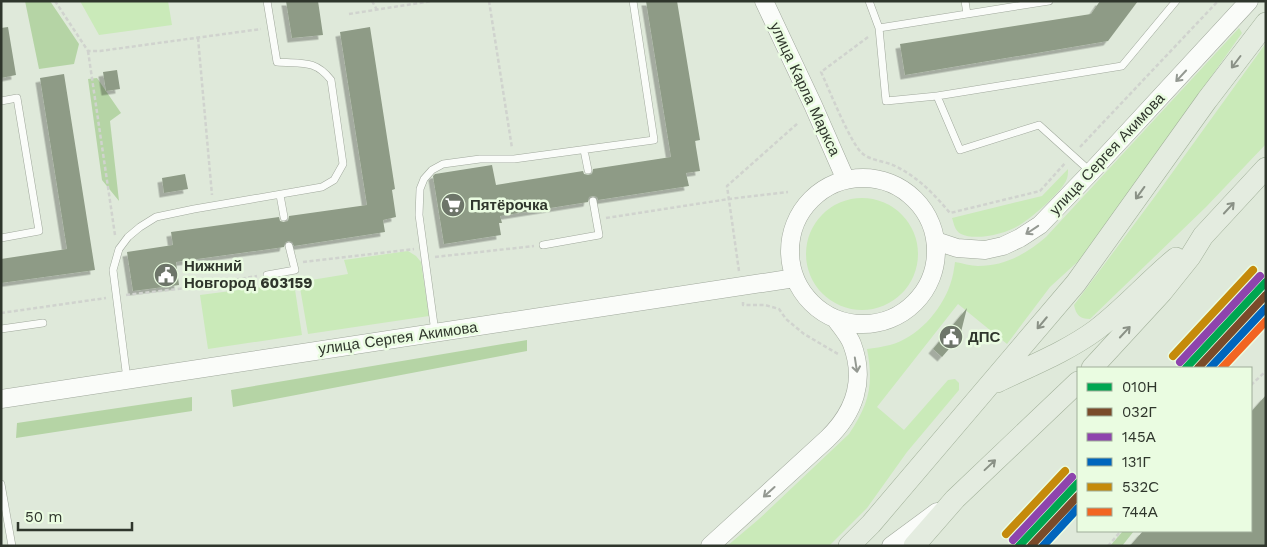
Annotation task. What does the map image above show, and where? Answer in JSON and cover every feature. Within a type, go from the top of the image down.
[{"type":"main road","points":[[849,546],[871,524],[1076,283],[1208,100],[1266,24]]},
{"type":"main road","points":[[990,385],[1060,352],[1094,332],[1120,311],[1165,267],[1203,236],[1266,168]]},
{"type":"main road","points":[[1093,367],[1162,292],[1190,257],[1203,236]]},
{"type":"main road","points":[[914,546],[955,499],[1077,383]]},
{"type":"street","name":"улица Карла Маркса","points":[[764,1],[845,178]]},
{"type":"street","name":"улица Сергея Акимова","points":[[936,241],[957,248],[985,250],[1003,246],[1040,225],[1249,1]]},
{"type":"street","points":[[845,178],[868,178],[891,184],[911,196],[926,215],[936,241],[935,261],[928,284],[914,303],[895,317],[872,324],[853,324],[837,321],[807,299],[795,278],[790,254],[793,230],[804,208],[822,191],[845,178]]},
{"type":"street","name":"улица Сергея Акимова","points":[[1,399],[795,278]]},
{"type":"street","points":[[710,546],[839,428],[846,417],[854,402],[858,384],[857,366],[852,343],[837,321]]},
{"type":"street","points":[[891,546],[955,499]]},
{"type":"lane","points":[[127,379],[113,270],[118,249],[128,237],[156,217],[322,187],[334,180],[343,164],[331,80],[324,71],[313,64],[277,62],[267,1]]},
{"type":"lane","points":[[435,332],[419,215],[420,189],[424,179],[432,170],[443,164],[480,159],[514,159],[654,140],[633,1]]},
{"type":"lane","points":[[869,1],[879,28],[886,101],[937,96],[1122,66],[1176,1]]},
{"type":"lane","points":[[965,1],[967,14]]},
{"type":"lane","points":[[879,28],[1049,1]]},
{"type":"lane","points":[[937,96],[960,150],[1039,125],[1091,172]]},
{"type":"lane","points":[[1,101],[17,98],[38,231],[1,238]]},
{"type":"lane","points":[[584,150],[588,170]]},
{"type":"lane","points":[[280,194],[284,217]]},
{"type":"lane","points":[[543,245],[599,235],[593,201]]},
{"type":"lane","points":[[267,275],[295,270],[289,246]]},
{"type":"lane","points":[[1,329],[43,323]]},
{"type":"lane","points":[[1,484],[12,546]]},
{"type":"path","points":[[55,1],[88,51],[118,253]]},
{"type":"path","points":[[372,1],[377,10]]},
{"type":"path","points":[[349,14],[432,1]]},
{"type":"path","points":[[489,1],[514,159]]},
{"type":"path","points":[[879,28],[822,72],[856,146],[862,154],[894,165],[913,176],[933,193],[950,213],[1040,191],[1218,1]]},
{"type":"path","points":[[88,51],[272,28]]},
{"type":"path","points":[[198,38],[213,206]]},
{"type":"path","points":[[798,123],[727,186],[743,305],[765,305],[779,309],[786,319],[804,334],[838,354],[841,362]]},
{"type":"path","points":[[596,219],[788,192]]},
{"type":"path","points":[[424,258],[543,245]]},
{"type":"path","points":[[294,263],[423,248]]},
{"type":"path","points":[[1,313],[116,296],[188,288],[267,275]]},
{"type":"path","points":[[1252,384],[1266,371]]},
{"type":"path","points":[[1108,546],[1120,532]]},
{"type":"green space","points":[[25,1],[50,1],[79,44],[74,64],[39,69]]},
{"type":"green space","points":[[80,1],[168,1],[172,25],[99,35]]},
{"type":"green space","points":[[1239,28],[1242,33],[1085,255],[1050,287],[1007,344],[958,304],[877,407],[904,430],[948,380],[955,379],[959,383],[959,390],[907,452],[867,508],[829,546],[727,546],[759,519],[849,434],[861,413],[868,394],[870,373],[867,349],[887,346],[900,341],[927,322],[946,295],[952,279],[955,262],[972,266],[997,264],[1023,254],[1046,237]]},
{"type":"green space","points":[[1266,43],[1266,144],[1206,207],[1090,319],[1081,317],[1077,314],[1074,305]]},
{"type":"green space","points":[[97,78],[121,113],[110,121],[119,201],[102,180],[88,79]]},
{"type":"green space","points":[[1068,169],[1066,181],[1057,193],[1024,223],[1006,232],[982,237],[967,236],[959,233],[956,229],[952,218],[1042,196]]},
{"type":"green space","points":[[862,198],[883,202],[902,214],[914,233],[918,254],[914,275],[902,294],[883,306],[862,310],[841,306],[822,294],[810,275],[806,254],[810,233],[822,214],[841,202]]},
{"type":"green space","points":[[408,251],[421,262],[429,316],[308,334],[299,282],[348,274],[344,260]]},
{"type":"green space","points":[[294,283],[302,335],[208,349],[200,295]]},
{"type":"green space","points":[[527,340],[527,351],[233,407],[231,390]]},
{"type":"green space","points":[[192,397],[192,411],[16,438],[17,423]]},
{"type":"green space","points":[[1122,532],[1133,532],[1122,546],[1110,546]]},
{"type":"building","points":[[286,1],[318,1],[323,35],[292,38]]},
{"type":"building","points":[[646,1],[677,1],[700,140],[695,141],[700,171],[686,173],[689,186],[598,200],[597,197],[593,196],[589,197],[588,202],[500,216],[502,223],[499,223],[501,235],[444,244],[433,176],[435,174],[492,165],[496,185],[583,171],[584,174],[589,175],[592,174],[593,169],[671,157]]},
{"type":"building","points":[[1100,1],[1138,1],[1108,41],[905,75],[900,44],[1091,14]]},
{"type":"building","points":[[8,27],[16,75],[1,78],[1,28]]},
{"type":"building","points":[[370,27],[395,189],[392,190],[396,217],[383,220],[385,232],[294,246],[292,242],[288,241],[284,247],[176,262],[179,285],[133,291],[127,252],[173,245],[171,232],[279,217],[280,221],[284,222],[288,221],[289,216],[367,205],[340,32]]},
{"type":"building","points":[[117,70],[120,89],[106,91],[103,72]]},
{"type":"building","points":[[64,74],[95,270],[1,283],[1,259],[67,249],[40,78]]},
{"type":"building","points":[[185,174],[188,189],[164,193],[162,178]]},
{"type":"building","name":"ДПС","points":[[967,308],[960,336],[942,357],[933,349]]},
{"type":"building","points":[[1266,395],[1266,546],[1130,546],[1142,532],[1252,532],[1252,411]]},
{"type":"transit line","name":"532С","points":[[1173,356],[1253,270]]},
{"type":"transit line","name":"145А","points":[[1180,362],[1260,276]]},
{"type":"transit line","name":"010Н","points":[[1187,367],[1266,282]]},
{"type":"transit line","name":"032Г","points":[[1199,367],[1266,295]]},
{"type":"transit line","name":"131Г","points":[[1211,367],[1266,308]]},
{"type":"transit line","name":"744А","points":[[1223,367],[1266,321]]},
{"type":"transit line","name":"532С","points":[[1006,534],[1065,471]]},
{"type":"transit line","name":"145А","points":[[1013,540],[1072,477]]},
{"type":"transit line","name":"010Н","points":[[1019,546],[1077,484]]},
{"type":"transit line","name":"032Г","points":[[1031,546],[1077,497]]},
{"type":"transit line","name":"131Г","points":[[1043,546],[1077,509]]},
{"type":"place","name":"Пятёрочка","points":[[453,205]]},
{"type":"place","name":"Нижний Новгород 603159","points":[[166,275]]},
{"type":"place","name":"ДПС","points":[[951,337]]}]
